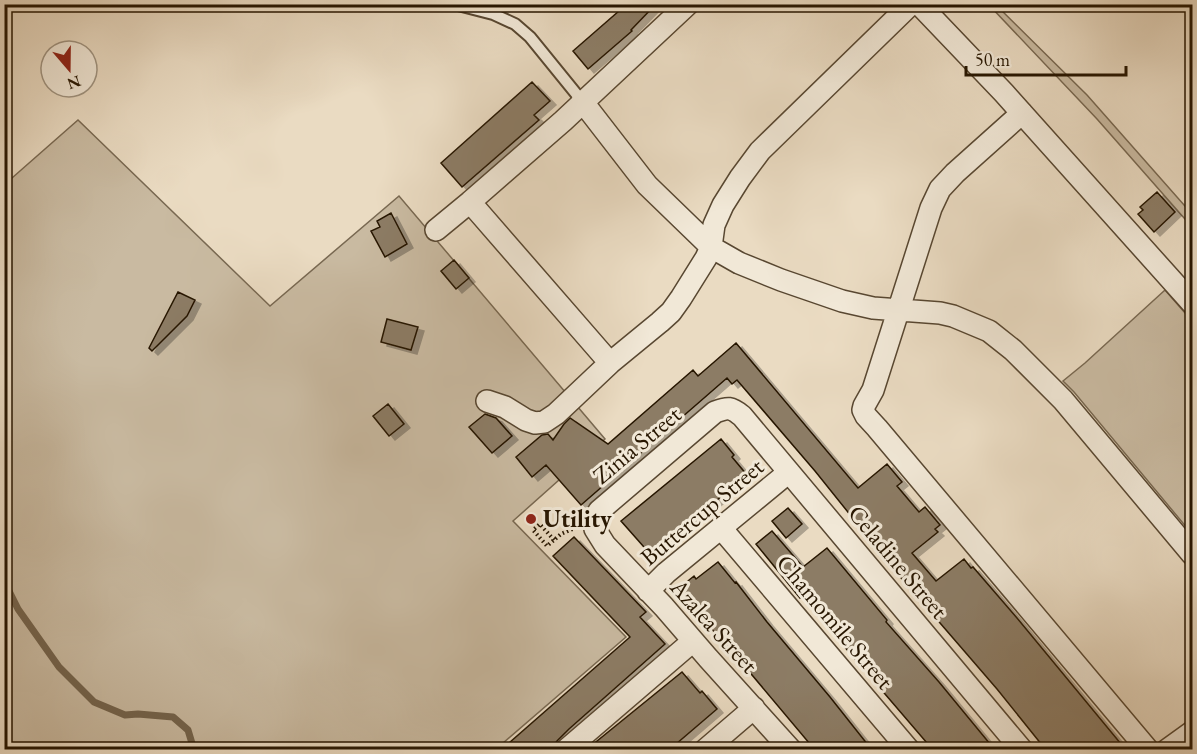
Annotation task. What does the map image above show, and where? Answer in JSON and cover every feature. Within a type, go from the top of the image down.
[{"type":"street","points":[[436,230],[563,121],[688,4]]},
{"type":"street","points":[[487,401],[505,407],[526,420],[535,423],[544,422],[556,414],[610,363],[653,329],[671,312],[698,271],[711,248],[714,225],[723,206],[759,151],[911,4]]},
{"type":"street","points":[[919,4],[991,79],[1192,303]]},
{"type":"street","points":[[582,102],[647,185],[711,248],[781,280],[842,301],[897,311],[940,313],[989,331],[1013,350],[1063,400],[1192,554]]},
{"type":"street","points":[[1022,113],[955,172],[940,189],[926,222],[873,390],[863,410],[1148,750]]},
{"type":"street","points":[[470,202],[610,363]]},
{"type":"street","name":"Zinia Street","points":[[599,537],[594,519],[599,511],[715,412],[726,408],[734,410]]},
{"type":"street","name":"Celadine Street","points":[[734,410],[742,416],[1022,750]]},
{"type":"street","name":"Buttercup Street","points":[[648,591],[666,573],[789,472]]},
{"type":"street","name":"Chamomile Street","points":[[722,528],[909,750]]},
{"type":"street","name":"Azalea Street","points":[[599,537],[791,750]]},
{"type":"street","points":[[566,750],[693,641]]},
{"type":"street","points":[[705,750],[754,708]]},
{"type":"street","points":[[1167,750],[1192,732]]},
{"type":"lane","points":[[445,4],[493,14],[515,24],[530,37],[582,102]]},
{"type":"path","points":[[554,540],[538,524],[532,529],[548,546],[568,530],[579,527]]},
{"type":"shaded area","points":[[989,5],[996,5],[1087,95],[1192,214],[1192,227],[1097,119]]},
{"type":"shaded area","points":[[78,120],[270,306],[399,196],[605,439],[513,521],[626,637],[496,749],[5,749],[4,185]]},
{"type":"shaded area","points":[[1165,290],[1192,321],[1192,534],[1063,381]]},
{"type":"building","points":[[627,4],[656,4],[632,31],[588,69],[573,51]]},
{"type":"building","points":[[532,82],[550,101],[534,115],[539,120],[462,187],[441,163]]},
{"type":"building","points":[[1157,192],[1175,212],[1154,232],[1138,214],[1143,210],[1140,207]]},
{"type":"building","points":[[391,213],[407,244],[385,257],[371,231],[380,227],[377,221]]},
{"type":"building","points":[[454,260],[469,278],[456,289],[441,271]]},
{"type":"building","points":[[178,292],[195,300],[187,316],[152,351],[149,348]]},
{"type":"building","points":[[387,319],[418,327],[411,350],[381,342]]},
{"type":"building","points":[[736,343],[858,488],[887,464],[902,482],[897,486],[919,512],[925,507],[940,525],[935,529],[938,532],[912,553],[936,581],[964,559],[971,568],[973,567],[1126,750],[1046,750],[737,380],[732,384],[727,378],[581,505],[546,465],[532,477],[516,457],[542,435],[548,434],[553,440],[570,418],[608,444],[693,370],[698,376]]},
{"type":"building","points":[[388,404],[404,424],[389,436],[373,416]]},
{"type":"building","points":[[485,414],[496,418],[512,436],[492,453],[469,427]]},
{"type":"building","points":[[721,439],[747,475],[651,555],[621,521]]},
{"type":"building","points":[[788,508],[802,524],[786,538],[772,521]]},
{"type":"building","points":[[772,531],[803,567],[827,548],[887,620],[886,622],[995,750],[933,750],[802,597],[800,598],[756,544]]},
{"type":"building","points":[[574,537],[646,612],[640,617],[665,644],[569,729],[554,745],[554,750],[501,750],[630,637],[553,556]]},
{"type":"building","points":[[718,562],[872,750],[815,750],[693,608],[678,589],[694,576],[696,579]]},
{"type":"building","points":[[682,672],[717,709],[669,750],[586,750]]},
{"type":"waterway","points":[[4,581],[18,609],[59,667],[94,702],[125,715],[173,717],[188,730],[194,750]]},
{"type":"place","name":"Utility","points":[[531,519]]}]
